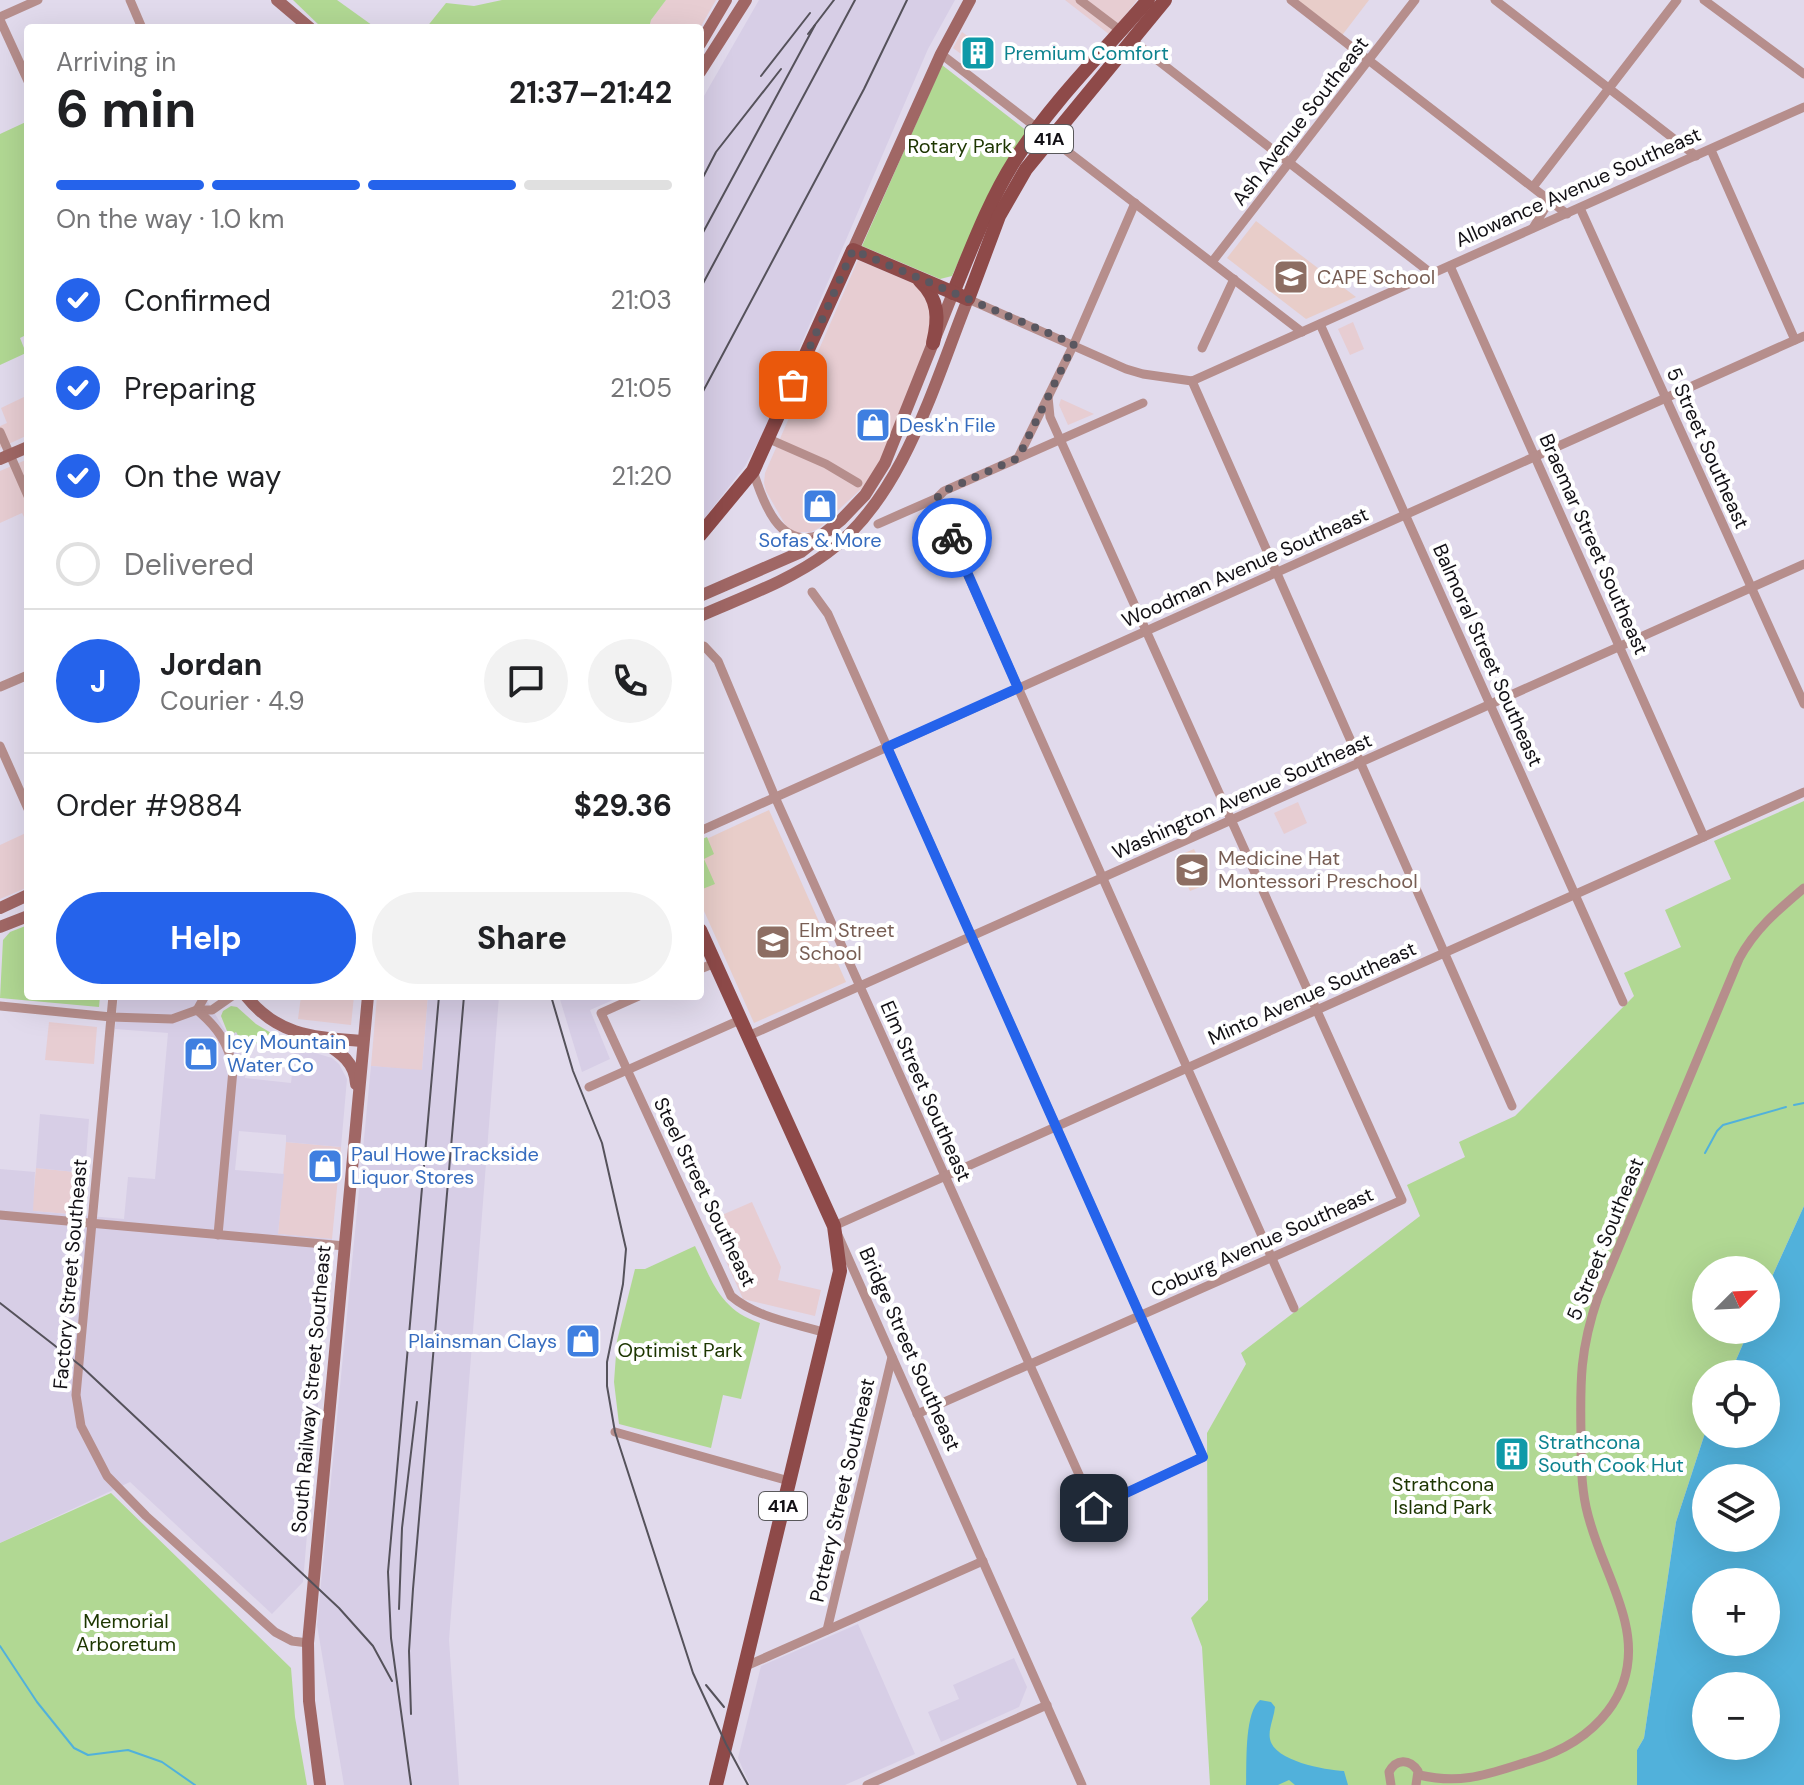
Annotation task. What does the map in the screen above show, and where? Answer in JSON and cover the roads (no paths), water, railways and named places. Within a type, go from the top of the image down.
[{"type":"main road","name":"41A","points":[[968,299],[999,216],[1026,169],[1127,36],[1148,0]]},
{"type":"main road","name":"41A","points":[[953,293],[987,210],[1037,128],[1165,0]]},
{"type":"main road","points":[[704,530],[753,471],[853,250],[968,299]]},
{"type":"main road","points":[[914,276],[929,290],[935,302],[938,322],[933,343]]},
{"type":"main road","name":"Bridge Street Southeast","points":[[704,939],[834,1226]]},
{"type":"main road","name":"41A","points":[[716,1785],[840,1271],[834,1226]]},
{"type":"street","points":[[24,72],[0,18],[38,0]]},
{"type":"street","points":[[130,0],[140,24]]},
{"type":"street","points":[[277,0],[305,24]]},
{"type":"street","points":[[704,37],[726,0]]},
{"type":"street","points":[[704,64],[746,0]]},
{"type":"street","points":[[853,250],[941,54],[970,0]]},
{"type":"street","points":[[1080,0],[1432,274]]},
{"type":"street","points":[[1291,0],[1567,214]]},
{"type":"street","name":"Ash Avenue Southeast","points":[[1212,262],[1415,0]]},
{"type":"street","points":[[1495,0],[1696,156]]},
{"type":"street","points":[[1533,187],[1677,0]]},
{"type":"street","points":[[1704,0],[1804,74]]},
{"type":"street","points":[[941,54],[1302,332]]},
{"type":"street","name":"Allowance Avenue Southeast","points":[[1192,381],[1804,107]]},
{"type":"street","points":[[1711,150],[1799,338]]},
{"type":"street","points":[[1533,229],[1550,200]]},
{"type":"street","points":[[1018,458],[1074,344],[1135,203]]},
{"type":"street","name":"5 Street Southeast","points":[[1580,208],[1804,704]]},
{"type":"street","name":"Braemar Street Southeast","points":[[1450,266],[1704,837]]},
{"type":"street","points":[[1202,348],[1234,279]]},
{"type":"street","points":[[704,594],[792,556],[827,533],[865,495],[885,463],[953,293]]},
{"type":"street","points":[[704,614],[778,582],[828,553],[865,519],[887,489],[907,450],[968,299],[1126,369],[1192,381],[1512,1106]]},
{"type":"street","name":"Balmoral Street Southeast","points":[[1320,324],[1623,1002]]},
{"type":"street","name":"Woodman Avenue Southeast","points":[[704,829],[1799,338]]},
{"type":"street","points":[[1048,397],[1048,412],[1317,1010]]},
{"type":"street","points":[[878,524],[937,498],[944,491],[1143,403]]},
{"type":"street","points":[[0,432],[5,457],[24,489]]},
{"type":"street","points":[[769,439],[826,464],[858,483]]},
{"type":"street","points":[[5,457],[24,449]]},
{"type":"street","points":[[753,471],[763,497],[788,536],[809,539],[827,533]]},
{"type":"street","points":[[937,498],[937,505],[1294,1308]]},
{"type":"street","name":"Washington Avenue Southeast","points":[[748,1036],[1804,564]]},
{"type":"street","points":[[812,592],[828,614],[1140,1316]]},
{"type":"street","name":"Elm Street Southeast","points":[[704,646],[718,661],[859,987],[1094,1508],[1203,1457],[1140,1316]]},
{"type":"street","points":[[0,687],[24,677]]},
{"type":"street","points":[[0,746],[24,800]]},
{"type":"street","name":"Minto Avenue Southeast","points":[[834,1226],[1804,792]]},
{"type":"street","name":"5 Street Southeast","points":[[1391,1785],[1389,1772],[1397,1763],[1411,1763],[1417,1780],[1458,1782],[1549,1756],[1582,1737],[1612,1708],[1624,1680],[1628,1653],[1623,1614],[1598,1553],[1586,1504],[1581,1447],[1580,1369],[1586,1337],[1598,1297],[1739,959],[1752,936],[1804,888]]},
{"type":"street","points":[[0,908],[24,897]]},
{"type":"street","points":[[0,927],[24,918]]},
{"type":"street","points":[[704,967],[715,963]]},
{"type":"street","name":"Factory Street Southeast","points":[[113,1000],[76,1395],[81,1426],[88,1444],[115,1485],[218,1582],[281,1636],[308,1643]]},
{"type":"street","points":[[197,1010],[203,1000]]},
{"type":"street","points":[[0,1006],[111,1017],[172,1019],[197,1010],[212,1010],[226,1000]]},
{"type":"street","points":[[250,1000],[269,1019],[285,1029],[316,1037],[363,1041]]},
{"type":"street","name":"South Railway Street Southeast","points":[[320,1785],[309,1701],[308,1643],[368,1000]]},
{"type":"street","name":"Steel Street Southeast","points":[[630,1000],[601,1013],[731,1296],[742,1306],[826,1333]]},
{"type":"street","points":[[197,1010],[222,1036],[233,1070],[218,1235]]},
{"type":"street","name":"Coburg Avenue Southeast","points":[[917,1414],[1402,1200],[1317,1010]]},
{"type":"street","points":[[589,1087],[740,1020]]},
{"type":"street","points":[[316,1037],[351,1064],[355,1076],[357,1119]]},
{"type":"street","points":[[0,1215],[345,1246]]},
{"type":"street","name":"Bridge Street Southeast","points":[[834,1226],[1082,1785]]},
{"type":"street","name":"Pottery Street Southeast","points":[[827,1630],[892,1357]]},
{"type":"street","points":[[615,1432],[789,1481]]},
{"type":"street","points":[[744,1667],[983,1561]]},
{"type":"street","points":[[867,1785],[1047,1705]]},
{"type":"water","points":[[1804,1206],[1804,1785],[1637,1785],[1637,1750],[1644,1738],[1676,1522],[1692,1473],[1692,1552],[1780,1552],[1780,1464],[1695,1464],[1700,1448],[1780,1448],[1780,1360],[1736,1360],[1743,1344],[1780,1344],[1780,1259]]},
{"type":"water","points":[[1260,1700],[1271,1702],[1275,1707],[1270,1727],[1274,1747],[1301,1763],[1344,1771],[1348,1785],[1295,1785],[1289,1780],[1278,1785],[1246,1785],[1249,1727]]},
{"type":"waterway","points":[[1794,1105],[1804,1103]]},
{"type":"waterway","points":[[1705,1153],[1723,1125],[1786,1107]]},
{"type":"waterway","points":[[0,1646],[37,1702],[74,1748],[88,1755],[128,1750],[162,1762],[195,1785]]},
{"type":"railway","points":[[808,34],[834,0]]},
{"type":"railway","points":[[704,282],[855,0]]},
{"type":"railway","points":[[704,389],[864,89],[907,0]]},
{"type":"railway","points":[[761,76],[810,13]]},
{"type":"railway","points":[[704,231],[815,25]]},
{"type":"railway","points":[[704,175],[716,152],[781,69]]},
{"type":"railway","points":[[411,1785],[391,1638],[388,1572],[439,1000]]},
{"type":"railway","points":[[411,1714],[409,1651],[413,1589],[464,1000]]},
{"type":"railway","points":[[552,1000],[573,1071],[602,1143],[626,1249],[623,1284],[607,1362],[607,1386],[615,1432],[693,1673],[748,1785]]},
{"type":"railway","points":[[0,1303],[81,1366],[339,1608],[373,1646],[392,1681]]},
{"type":"railway","points":[[399,1609],[402,1528],[417,1402]]},
{"type":"railway","points":[[706,1685],[724,1707]]},
{"type":"place","name":"Premium Comfort","points":[[978,53]]},
{"type":"place","name":"CAPE School","points":[[1291,277]]},
{"type":"place","name":"Desk'n File","points":[[873,425]]},
{"type":"place","name":"Sofas & More","points":[[820,506]]},
{"type":"place","name":"Medicine Hat Montessori Preschool","points":[[1192,870]]},
{"type":"place","name":"Elm Street School","points":[[773,942]]},
{"type":"place","name":"Icy Mountain Water Co","points":[[201,1054]]},
{"type":"place","name":"Paul Howe Trackside Liquor Stores","points":[[325,1166]]},
{"type":"place","name":"Plainsman Clays","points":[[583,1341]]},
{"type":"place","name":"Strathcona South Cook Hut","points":[[1512,1454]]},
{"type":"park label","name":"Rotary Park","points":[[960,146]]},
{"type":"park label","name":"Optimist Park","points":[[680,1350]]},
{"type":"park label","name":"Strathcona Island Park","points":[[1443,1496]]},
{"type":"park label","name":"Memorial Arboretum","points":[[126,1632]]}]
